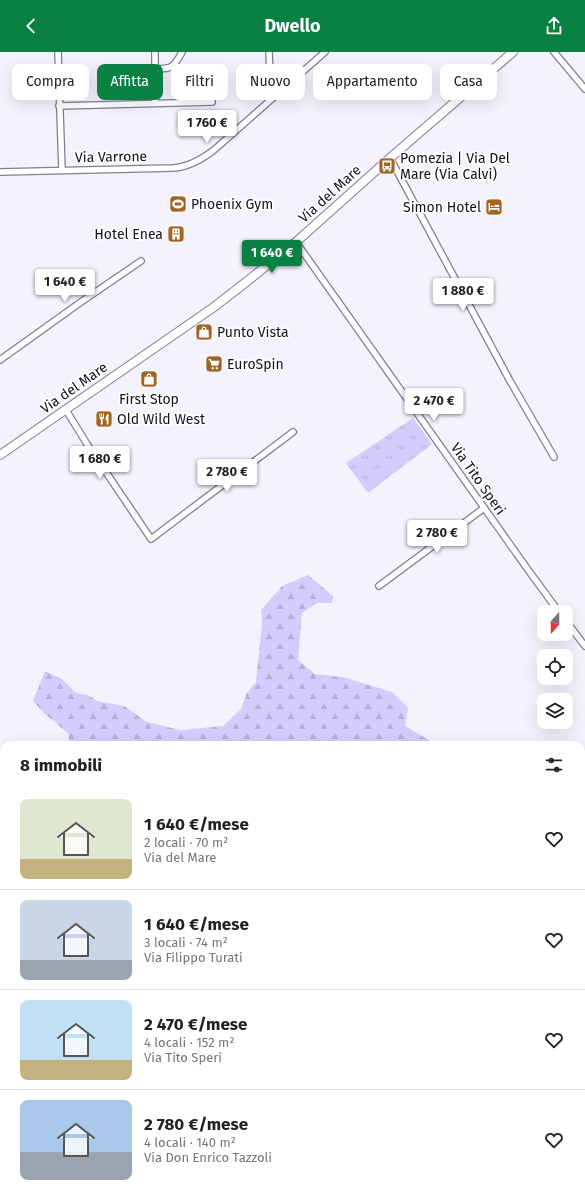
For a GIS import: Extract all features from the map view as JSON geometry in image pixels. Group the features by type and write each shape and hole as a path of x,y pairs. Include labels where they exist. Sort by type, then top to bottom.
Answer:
{"main road":[{"name":"Via del Mare","path":"0,455 218,304 250,280 296,242 390,158 513,52"}],"street":[{"path":"58,52 62,170"},
{"path":"155,52 156,64"},
{"path":"163,69 173,67 182,52"},
{"path":"269,52 270,64"},
{"name":"Via Varrone","path":"305,70 325,52"},
{"path":"554,52 585,90"},
{"name":"Via Varrone","path":"0,172 173,168 186,166 201,159 214,150 270,100"},
{"path":"59,106 212,102"},
{"path":"390,158 510,381 554,457"},
{"name":"Via Tito Speri","path":"296,242 554,605"},
{"path":"0,360 141,261"},
{"path":"66,410 151,539 293,432"},
{"path":"379,586 484,508"},
{"path":"573,630 585,646"}],"green space":[{"path":"413,418 432,444 368,493 346,463"},
{"path":"308,575 333,596 332,603 317,603 302,613 298,660 315,674 343,677 392,692 408,708 405,726 430,741 68,741 69,734 44,713 33,701 45,671 62,679 76,693 88,695 97,701 124,706 147,722 180,730 223,726 241,709 247,693 256,682 262,624 261,610 282,586"}],"place":[{"name":"Pomezia | Via Del Mare (Via Calvi)","path":"387,166"},
{"name":"Phoenix Gym","path":"178,204"},
{"name":"Simon Hotel","path":"494,207"},
{"name":"Hotel Enea","path":"176,234"},
{"name":"Punto Vista","path":"204,332"},
{"name":"EuroSpin","path":"214,364"},
{"name":"First Stop","path":"149,379"},
{"name":"Old Wild West","path":"104,419"}]}
